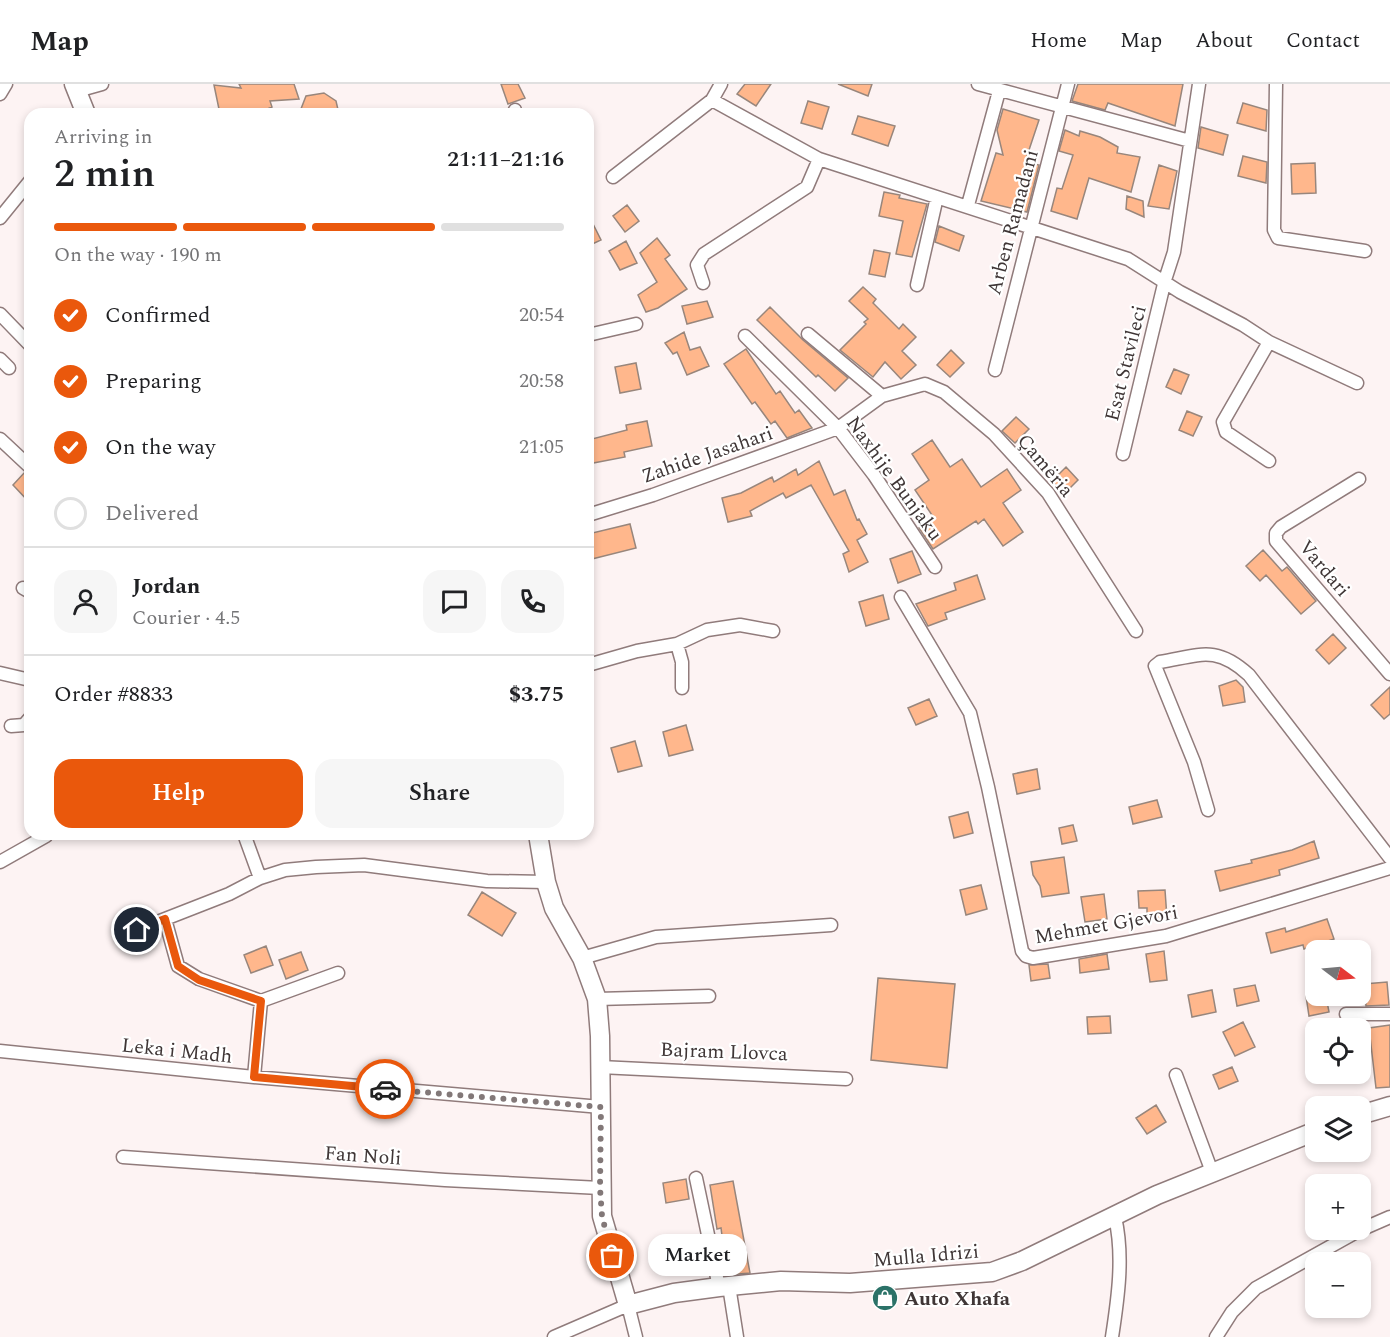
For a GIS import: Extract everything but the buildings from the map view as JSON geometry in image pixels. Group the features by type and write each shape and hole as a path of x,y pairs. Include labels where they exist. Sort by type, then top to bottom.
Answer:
{"street":[{"path":"0,94 6,84"},
{"path":"83,108 76,88 102,84"},
{"path":"613,177 712,100 722,84"},
{"path":"978,84 1190,141"},
{"name":"Arben Ramadani","path":"996,370 1068,84"},
{"name":"Esat Stavileci","path":"1123,454 1165,280 1174,252 1199,84"},
{"path":"1276,84 1274,230 1278,238 1365,251"},
{"path":"968,205 999,91"},
{"path":"712,100 819,159 968,205 1128,259 1269,342 1358,382"},
{"path":"703,283 697,265 704,254 807,187 819,159"},
{"path":"0,218 24,188"},
{"path":"916,285 937,197"},
{"path":"0,314 24,339"},
{"path":"594,334 636,324"},
{"path":"808,334 882,396"},
{"name":"Naxhije Bunjaku","path":"745,336 838,428 874,475 935,567"},
{"path":"1269,342 1223,422 1226,432 1269,461"},
{"name":"Çamëria","path":"838,428 882,396 925,384 944,392 994,434 1048,492 1136,631"},
{"name":"Zahide Jasahari","path":"594,513 652,495 838,428"},
{"path":"0,439 24,461"},
{"name":"Vardari","path":"1359,479 1281,527 1276,533 1276,541 1390,674"},
{"name":"Mehmet Gjevori","path":"901,597 970,713 1022,951 1026,956 1033,958 1167,936 1390,868"},
{"path":"594,663 637,651 677,644 707,630 740,625 773,631"},
{"path":"677,644 682,662 682,688"},
{"path":"1208,810 1194,762 1155,666 1160,662 1213,653 1231,660 1249,675 1390,858"},
{"path":"0,673 24,679"},
{"path":"11,726 24,725"},
{"path":"0,862 39,840"},
{"path":"246,840 260,878"},
{"path":"539,840 546,882 554,908 582,958 597,999 602,1216 636,1337"},
{"path":"137,930 229,894 260,878 285,870 364,866 487,881 546,882"},
{"path":"165,919 178,966 199,980 261,1001 338,973"},
{"path":"582,958 656,937 831,925"},
{"path":"597,999 709,996"},
{"path":"254,1077 261,1001"},
{"path":"1346,1014 1390,1014"},
{"name":"Leka i Madh","path":"0,1052 601,1107"},
{"name":"Bajram Llovca","path":"600,1067 846,1079"},
{"path":"1176,1075 1212,1172"},
{"path":"1371,1112 1390,1106"},
{"name":"Mulla Idrizi","path":"628,1305 674,1293 724,1286 781,1281 850,1283 992,1272 1022,1262 1157,1195 1305,1135"},
{"name":"Fan Noli","path":"123,1157 445,1180 600,1188"},
{"path":"696,1178 737,1337"},
{"path":"1112,1337 1119,1292 1119,1234 1115,1217"},
{"path":"1371,1225 1390,1217"},
{"path":"1216,1337 1232,1312 1256,1288 1342,1240"},
{"path":"554,1337 628,1305"}],"way so far":[{"path":"385,1089 601,1107 602,1216 612,1256"}],"place":[{"name":"Market","path":"612,1256"},
{"name":"Auto Xhafa","path":"885,1298"}],"route":[{"path":"137,930 165,919 178,966 199,980 261,1001 254,1077 385,1089"}]}
